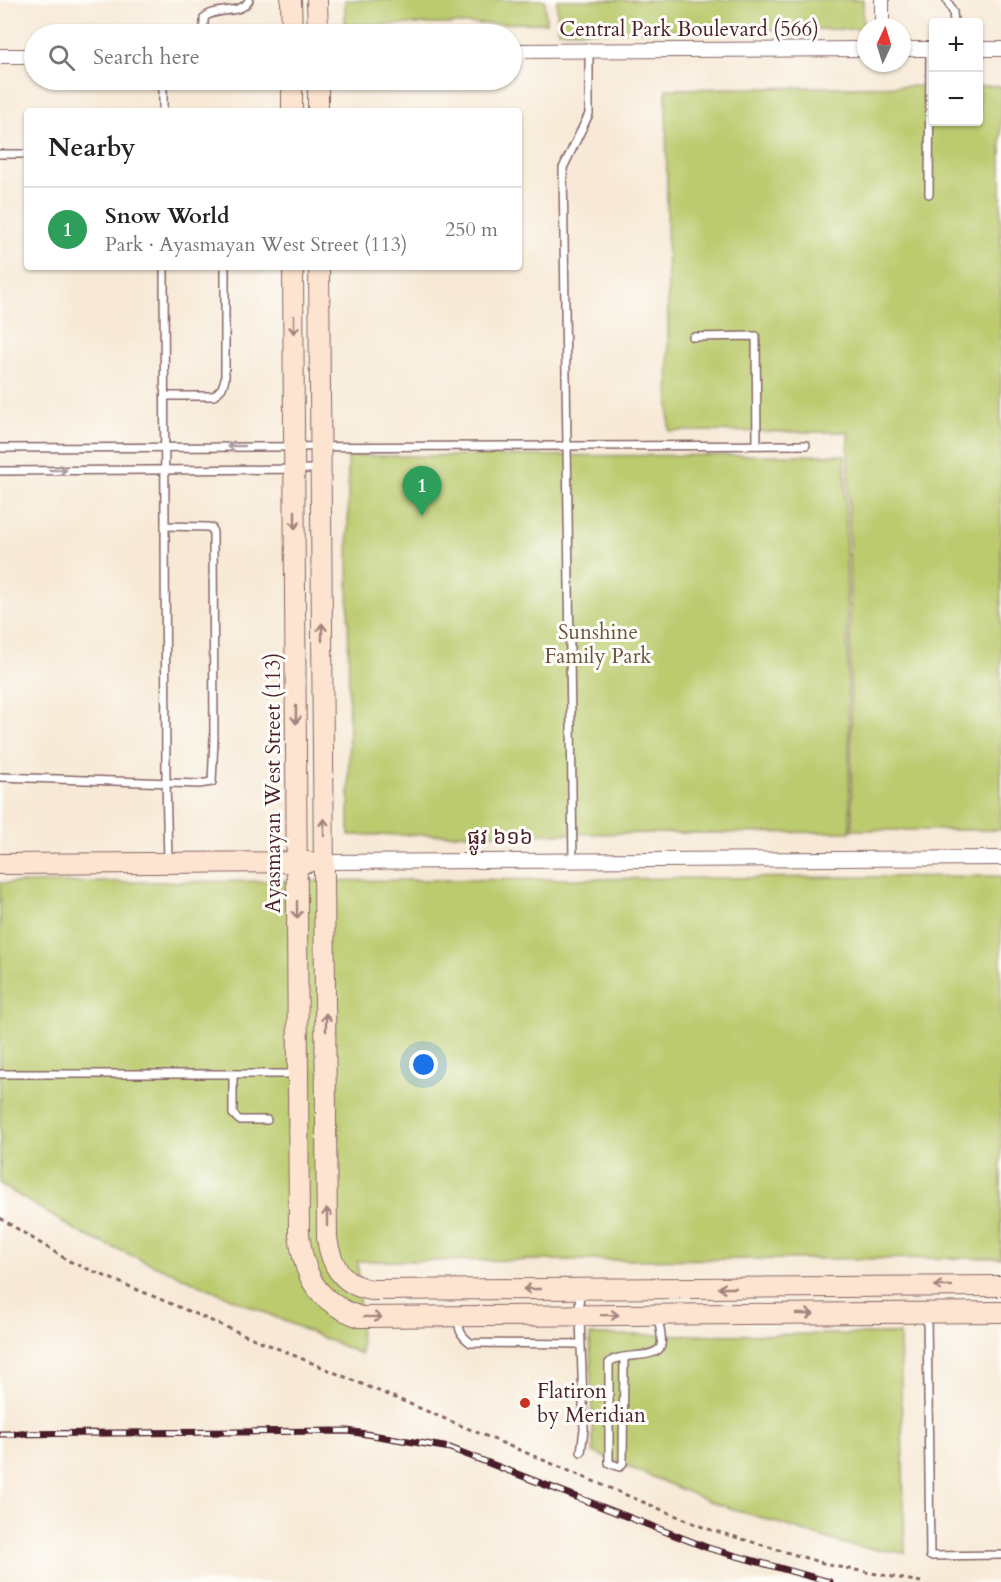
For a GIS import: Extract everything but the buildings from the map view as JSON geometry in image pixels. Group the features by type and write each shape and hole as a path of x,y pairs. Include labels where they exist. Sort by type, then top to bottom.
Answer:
{"street":[{"path":"291,0 292,24"},
{"path":"317,0 318,24"},
{"path":"882,0 882,18"},
{"path":"911,49 929,49"},
{"path":"983,49 1001,49"},
{"name":"Central Park Boulevard (566)","path":"522,51 857,50"},
{"path":"0,56 24,56"},
{"path":"292,90 292,108"},
{"path":"318,90 318,108"},
{"name":"Ayasmayan West Street (113)","path":"293,270 299,1234 302,1258 311,1280 321,1293 334,1305 360,1317 457,1317"},
{"path":"320,270 327,1238 333,1262 348,1282 359,1288 372,1290 1001,1286"},
{"path":"295,574 322,574"},
{"name":"ផ្លូវ ៦១៦","path":"0,864 1001,858"},
{"path":"298,1074 326,1074"},
{"path":"892,1287 893,1313"},
{"path":"656,1288 657,1315"},
{"path":"457,1317 1001,1312"}],"lane":[{"path":"204,24 204,18 209,13 238,9 247,4 249,0"},
{"path":"947,0 954,18"},
{"path":"573,861 563,168 589,114 590,51"},
{"path":"929,194 932,72"},
{"path":"162,90 163,108"},
{"path":"0,154 24,153"},
{"path":"164,270 168,863"},
{"path":"165,396 214,396 222,388 225,380 225,270"},
{"path":"693,337 756,336 757,445"},
{"path":"0,448 806,445"},
{"path":"0,471 321,469"},
{"path":"0,777 166,781 199,784 212,782 214,581 212,528 165,526"},
{"path":"0,1074 298,1074"},
{"path":"233,1074 233,1114 239,1119 267,1120"},
{"path":"579,1289 584,1430 581,1452"},
{"path":"927,1312 930,1556 1001,1555"},
{"path":"624,1358 623,1463 620,1467 609,1463 609,1363 614,1358 624,1358 656,1351 660,1348 662,1343 657,1315"},
{"path":"457,1317 463,1338 471,1343 580,1344"}],"path":[{"path":"0,1218 69,1261 705,1528 833,1566 921,1582"}],"green space":[{"path":"345,0 545,0 546,23 345,24"},
{"path":"557,0 863,0 863,18 857,18 857,29 558,31"},
{"path":"929,86 929,126 983,126 983,86 1001,86 1001,830 852,830 848,432 669,431 666,89"},
{"name":"Sunshine Family Park","path":"845,455 850,832 349,835 348,456"},
{"path":"1001,876 1001,1258 358,1261 361,1354 82,1234 0,1184 0,883"},
{"path":"900,1334 905,1553 851,1546 714,1503 593,1452 590,1335"}],"railway":[{"path":"0,1434 348,1431 450,1448 708,1548 830,1582"}],"place":[{"name":"Snow World","path":"422,516"},
{"name":"Flatiron by Meridian","path":"525,1403"}]}
